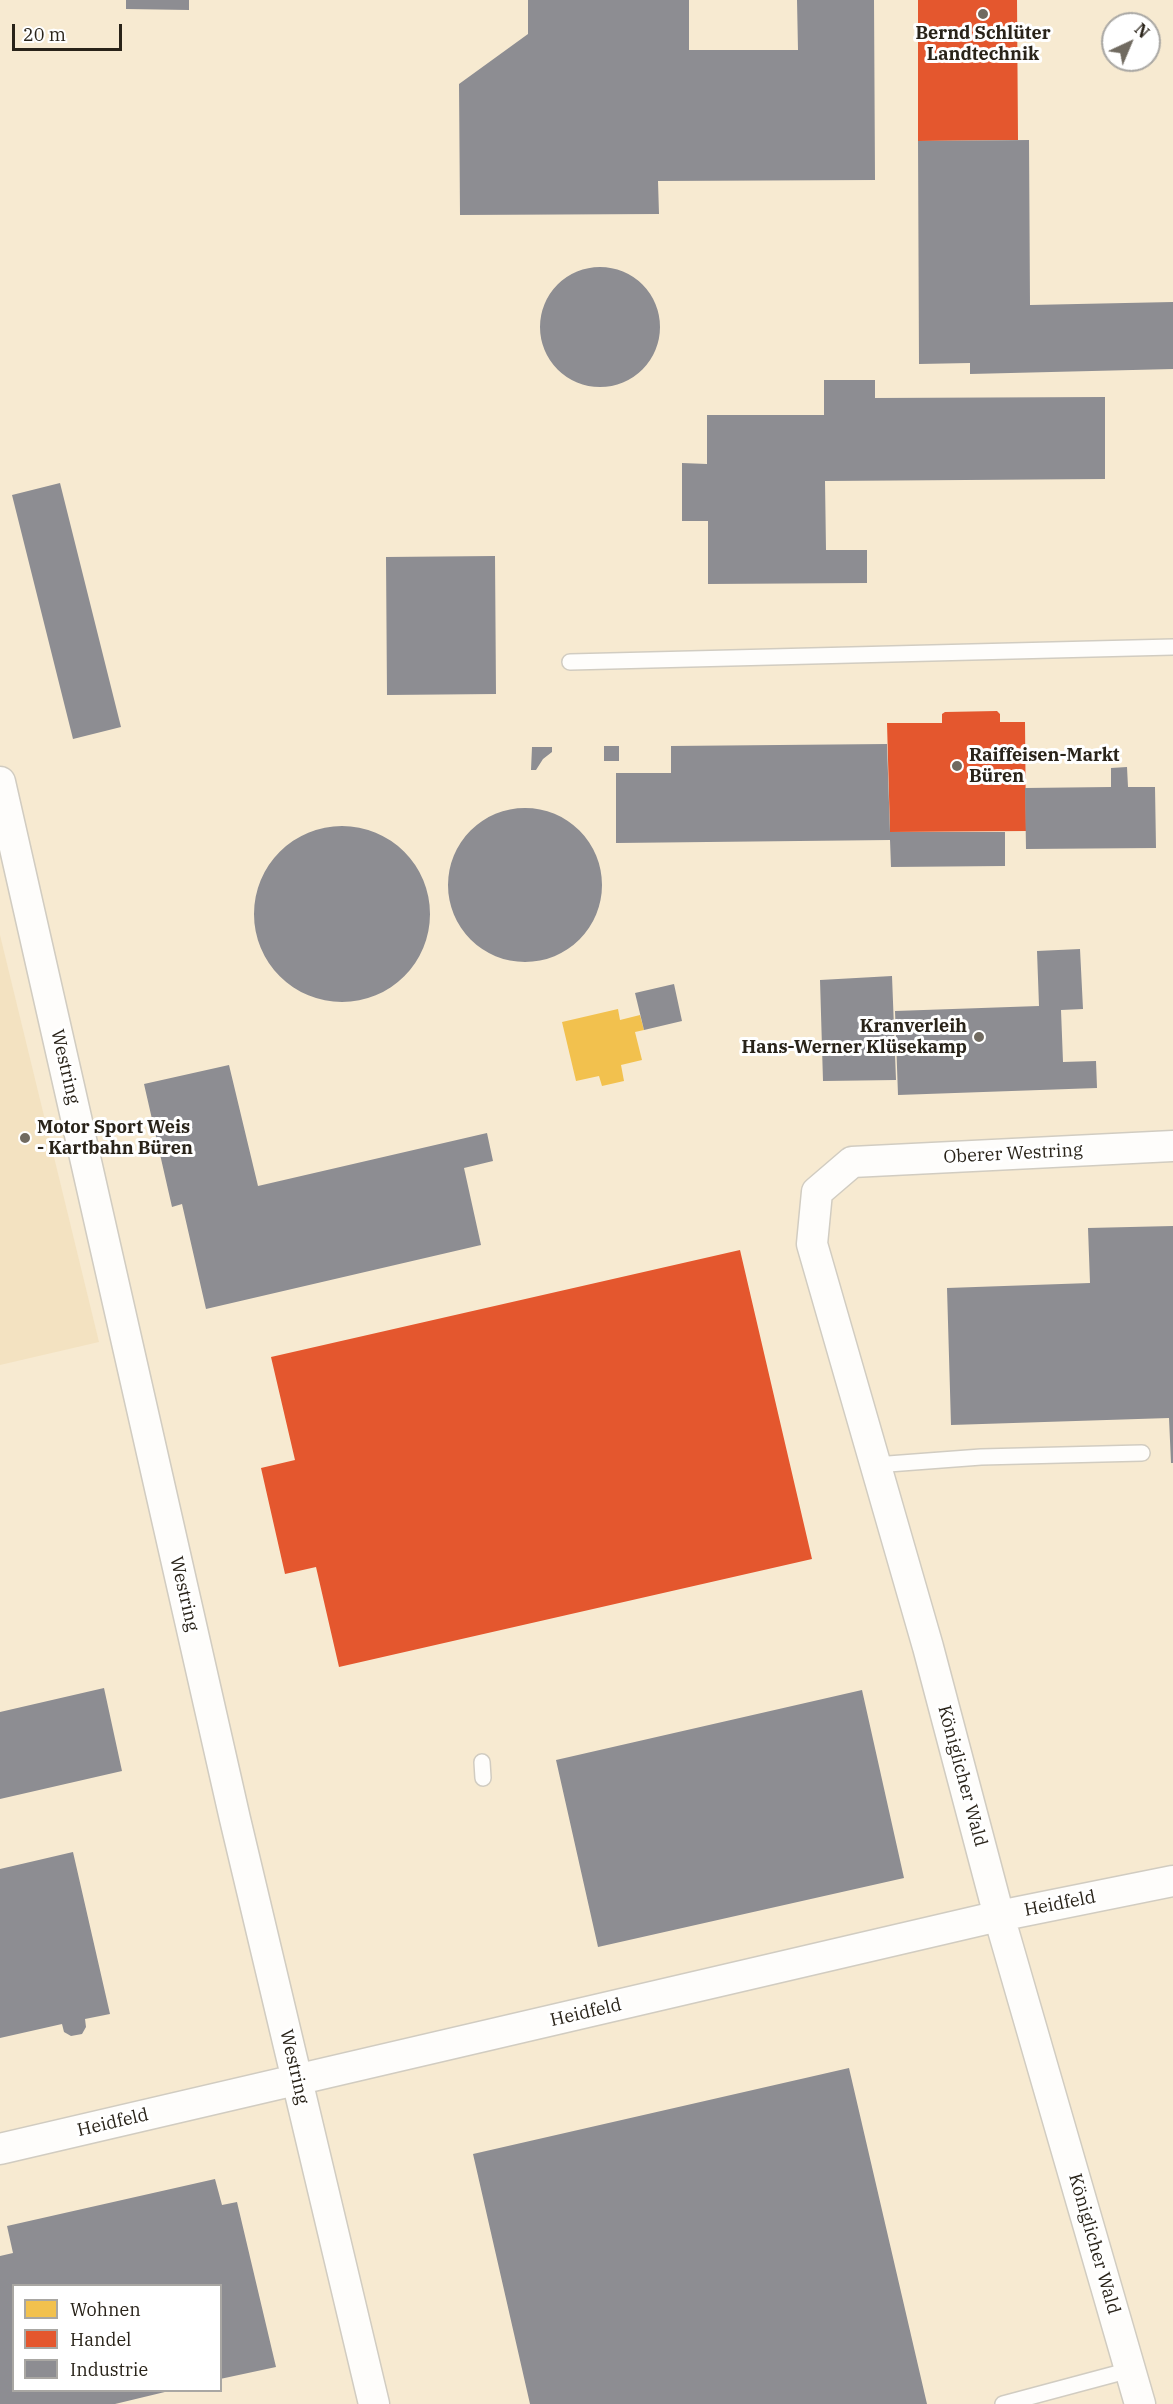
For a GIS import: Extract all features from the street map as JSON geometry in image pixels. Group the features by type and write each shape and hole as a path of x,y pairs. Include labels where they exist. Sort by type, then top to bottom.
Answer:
{"street":[{"name":"Westring","path":"0,782 235,1819 374,2404"},
{"name":"Oberer Westring","path":"852,1162 1173,1146"},
{"name":"Königlicher Wald","path":"852,1162 817,1192 812,1244 928,1647 999,1916 1140,2404"},
{"name":"Heidfeld","path":"0,2149 999,1916 1173,1881"}],"lane":[{"path":"570,662 1173,647"},
{"path":"875,1465 981,1457 1142,1453"},
{"path":"482,1762 483,1778"},
{"path":"1003,2404 1130,2370"}],"shaded area":[{"path":"0,0 1173,0 1173,2404 0,2404"},
{"name":"Motor Sport Weis - Kartbahn Büren","path":"0,935 99,1342 0,1365"}],"building: Wohnen":[{"path":"618,1009 620,1020 640,1015 644,1030 635,1032 642,1060 621,1065 624,1081 602,1086 599,1076 576,1081 562,1022"}],"building: Handel":[{"path":"918,0 1017,0 1018,140 918,141"},
{"name":"Raiffeisen-Markt Büren","path":"997,711 1000,714 1000,722 1025,722 1026,831 890,832 887,723 942,723 942,714 945,712"},
{"path":"740,1250 812,1559 339,1667 316,1567 285,1574 261,1468 295,1460 271,1357"}],"building: Industrie":[{"path":"126,0 189,0 189,10 126,9"},
{"path":"528,0 689,0 689,50 798,50 797,0 874,0 875,180 658,181 659,214 460,215 459,84 528,34"},
{"path":"1029,140 1030,305 1173,302 1173,369 970,374 970,363 919,364 918,141"},
{"path":"600,267 623,271 643,284 656,304 660,327 656,350 643,370 623,383 600,387 577,383 557,370 544,350 540,327 544,304 557,284 577,271"},
{"path":"824,380 875,380 875,398 1105,397 1105,479 825,481 826,550 867,550 867,583 708,584 708,521 682,521 682,463 707,464 707,415 824,415"},
{"path":"60,483 121,727 73,739 12,495"},
{"path":"495,556 496,694 387,695 386,557"},
{"path":"887,744 890,832 1005,832 1005,866 891,867 890,840 616,843 616,773 671,773 671,746"},
{"path":"604,746 619,746 619,761 604,761"},
{"path":"532,747 552,747 552,752 543,759 536,770 531,770"},
{"path":"1127,767 1128,787 1155,787 1156,848 1026,849 1025,788 1111,787 1111,768"},
{"path":"525,808 555,813 580,830 597,855 602,885 597,915 580,940 555,957 525,962 495,957 470,940 453,915 448,885 453,855 470,830 495,813"},
{"path":"342,826 375,833 391,841 404,852 415,865 423,881 430,914 423,947 415,963 404,976 391,987 375,995 342,1002 309,995 293,987 280,976 269,963 261,947 254,914 261,881 269,865 280,852 293,841 309,833"},
{"name":"Kranverleih Hans-Werner Klüsekamp","path":"1080,949 1083,1009 1061,1010 1063,1062 1096,1061 1097,1088 898,1095 895,1011 1039,1006 1037,951"},
{"path":"892,976 896,1080 823,1081 820,980"},
{"path":"674,984 682,1021 644,1030 635,993"},
{"path":"229,1065 258,1186 487,1133 493,1161 464,1168 481,1245 206,1309 182,1204 172,1207 144,1084"},
{"path":"1173,1226 1173,1463 1171,1463 1169,1418 951,1425 947,1288 1090,1283 1088,1228"},
{"path":"104,1688 122,1771 0,1799 0,1712"},
{"path":"862,1690 904,1878 598,1947 556,1760"},
{"path":"73,1852 110,2014 85,2019 86,2027 82,2034 71,2036 64,2032 62,2024 0,2038 0,1869"},
{"path":"849,2068 927,2404 530,2404 473,2154"},
{"path":"215,2179 222,2205 237,2202 276,2367 222,2379 222,2284 12,2284 12,2392 165,2392 115,2404 0,2404 0,2256 13,2253 7,2226"}],"place":[{"name":"Bernd Schlüter Landtechnik","path":"983,14"},
{"name":"Raiffeisen-Markt Büren","path":"957,766"},
{"name":"Kranverleih Hans-Werner Klüsekamp","path":"979,1037"},
{"name":"Motor Sport Weis - Kartbahn Büren","path":"25,1138"}]}
